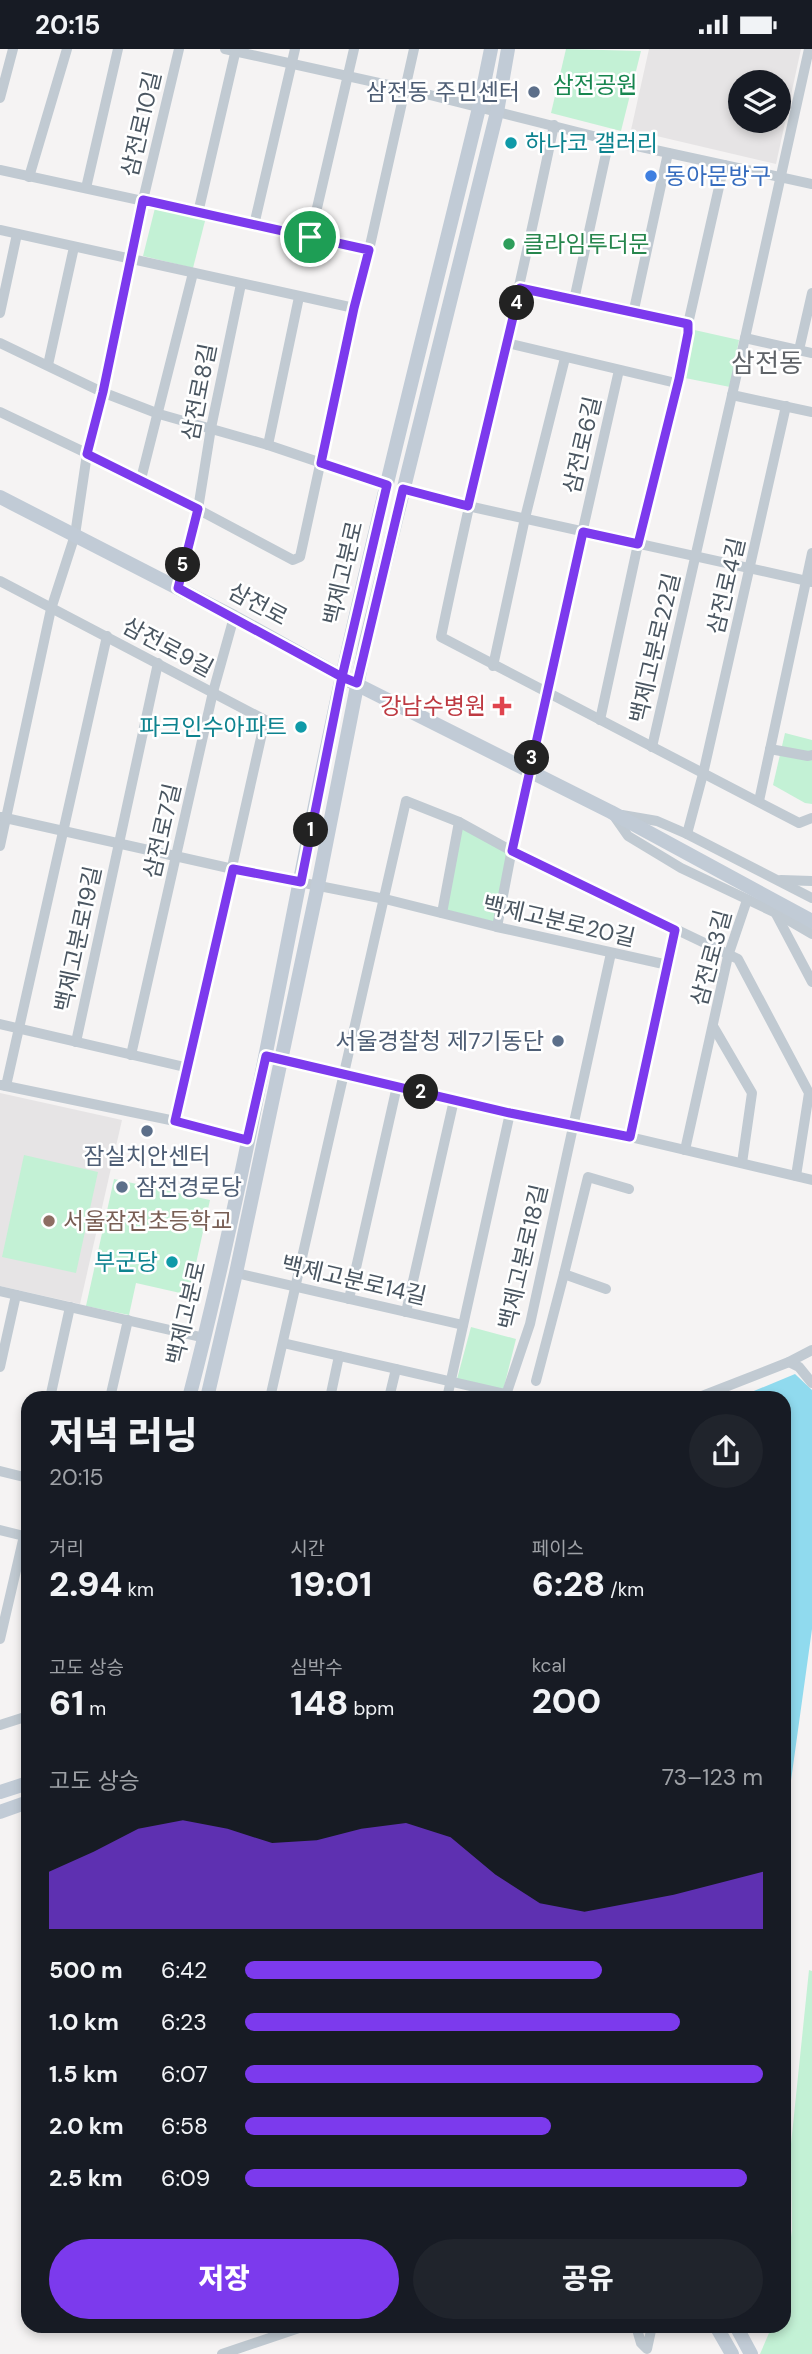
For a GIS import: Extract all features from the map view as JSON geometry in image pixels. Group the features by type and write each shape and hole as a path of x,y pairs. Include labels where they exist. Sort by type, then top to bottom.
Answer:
{"main road":[{"name":"백제고분로","path":"209,1391 236,1273 301,882 342,677 480,108 491,49"},
{"name":"백제고분로","path":"191,1391 205,1338 247,1140 273,1058 318,885 357,683 497,112 508,49"},
{"name":"삼전로","path":"0,497 234,617 342,677 531,771 809,921"},
{"path":"0,1791 21,1785"},
{"path":"0,1812 21,1804"},
{"path":"720,2333 732,2354"},
{"path":"740,2333 751,2354"}],"street":[{"path":"0,98 13,49"},
{"path":"29,177 67,49"},
{"path":"86,188 118,49"},
{"name":"삼전로10길","path":"75,535 87,454 179,49"},
{"path":"225,49 812,184"},
{"path":"254,225 295,49"},
{"path":"310,237 354,49"},
{"path":"0,411 141,479 293,560 300,557 414,49"},
{"name":"백제고분로22길","path":"652,747 809,49"},
{"path":"198,213 236,50"},
{"path":"554,125 441,637 799,823 812,818"},
{"path":"574,300 610,139"},
{"path":"633,314 668,153"},
{"name":"백제고분로22길","path":"600,720 724,165"},
{"path":"0,170 369,250"},
{"path":"0,230 354,308"},
{"path":"0,313 17,234"},
{"path":"48,365 74,247"},
{"path":"141,479 192,273"},
{"name":"삼전로8길","path":"178,588 198,509 211,428 241,284"},
{"path":"520,288 688,324"},
{"path":"799,350 812,293"},
{"path":"268,446 299,297"},
{"path":"745,338 812,353"},
{"path":"0,343 103,392 159,414 387,485"},
{"path":"507,343 676,383"},
{"path":"493,666 525,518 565,358"},
{"name":"삼전로6길","path":"531,771 533,750 619,370"},
{"path":"733,395 812,412"},
{"name":"삼전로4길","path":"687,834 786,406"},
{"name":"백제고분로22길","path":"403,489 468,506 809,581"},
{"path":"0,846 3,818 51,609 75,535"},
{"path":"759,801 809,581 812,553"},
{"name":"삼전로9길","path":"0,581 265,720 233,869"},
{"name":"삼전로7길","path":"131,1055 213,692 234,617"},
{"name":"백제고분로19길","path":"3,1086 19,1028 107,636"},
{"name":"백제고분로19길","path":"76,1042 158,663"},
{"path":"770,749 812,755"},
{"path":"497,927 531,771"},
{"name":"백제고분로20길","path":"385,898 406,801 459,822 512,851 738,959 809,1093 796,1176"},
{"path":"611,813 657,821 812,898"},
{"path":"611,813 628,836 681,868 776,913 812,934"},
{"name":"백제고분로19길","path":"3,818 301,882"},
{"path":"442,913 459,822"},
{"path":"175,1121 233,869"},
{"path":"778,880 812,881"},
{"name":"백제고분로20길","path":"301,882 385,898 497,927 667,965"},
{"path":"272,1391 385,898"},
{"name":"삼전로3길","path":"685,1150 728,956 747,900"},
{"path":"776,913 812,982"},
{"path":"630,1137 675,930"},
{"name":"백제고분로18길","path":"508,1391 530,1324 611,953"},
{"path":"0,1024 189,1068"},
{"name":"삼전로3길","path":"713,1025 751,1093 742,1163"},
{"path":"273,1058 812,1180"},
{"path":"3,1086 175,1121 247,1140"},
{"path":"349,1299 397,1086"},
{"path":"406,1312 454,1100"},
{"name":"백제고분로18길","path":"449,1391 510,1113"},
{"path":"536,1381 588,1177 629,1189"},
{"name":"백제고분로14길","path":"236,1273 463,1325"},
{"path":"564,1274 606,1289"},
{"path":"0,1291 205,1338"},
{"path":"0,1367 16,1295"},
{"path":"52,1391 70,1307"},
{"path":"112,1391 128,1320"},
{"path":"283,1343 486,1391"},
{"path":"714,1391 812,1350"},
{"path":"332,1391 340,1356"},
{"path":"789,1361 799,1367 812,1383"},
{"path":"391,1391 396,1369"},
{"path":"0,1471 21,1476"},
{"path":"0,1530 21,1535"},
{"path":"0,1639 21,1556"},
{"path":"0,1725 21,1718"},
{"path":"222,2354 284,2333"},
{"path":"638,2333 646,2352"},
{"path":"646,2352 650,2333"}],"shaded area":[{"path":"649,49 801,49 791,95 791,70 728,70 728,133 783,133 776,164 631,130"},
{"name":"서울잠전초등학교","path":"0,1093 122,1120 80,1304 0,1286"}],"green space":[{"name":"삼전공원","path":"566,49 641,51 621,131 551,113"},
{"path":"156,204 206,217 193,268 143,256"},
{"path":"690,329 739,340 730,387 680,377"},
{"path":"785,733 812,740 812,804 805,803 773,785"},
{"path":"459,822 512,851 497,927 442,913"},
{"path":"24,1155 98,1172 76,1273 2,1257"},
{"path":"114,1179 210,1200 189,1295 136,1283 129,1315 86,1306"},
{"path":"471,1327 516,1339 503,1391 457,1379"},
{"path":"809,1970 812,1971 812,2354 760,2354 769,2333 791,2333 791,2144"}],"water":[{"path":"795,1374 812,1390 812,1629 791,1780 791,1391 754,1391"}],"place":[{"name":"삼전동 주민센터","path":"534,92"},
{"name":"하나코 갤러리","path":"511,143"},
{"name":"동아문방구","path":"651,176"},
{"name":"클라임투더문","path":"509,244"},
{"name":"강남수병원","path":"502,706"},
{"name":"파크인수아파트","path":"301,727"},
{"name":"서울경찰청 제7기동단","path":"558,1041"},
{"name":"잠실치안센터","path":"147,1131"},
{"name":"잠전경로당","path":"122,1187"},
{"name":"서울잠전초등학교","path":"49,1221"},
{"name":"부군당","path":"172,1262"}],"district":[{"name":"삼전동","path":"767,363"}],"route":[{"path":"310,237 143,200 103,392 87,454 198,509 178,588 342,677 357,683 403,489 468,506 520,288 688,324 679,379 638,544 583,532 512,851 675,930 630,1137 510,1113 266,1056 247,1140 175,1121 233,869 301,882 342,677 387,485 321,463 369,250 310,237"}]}
